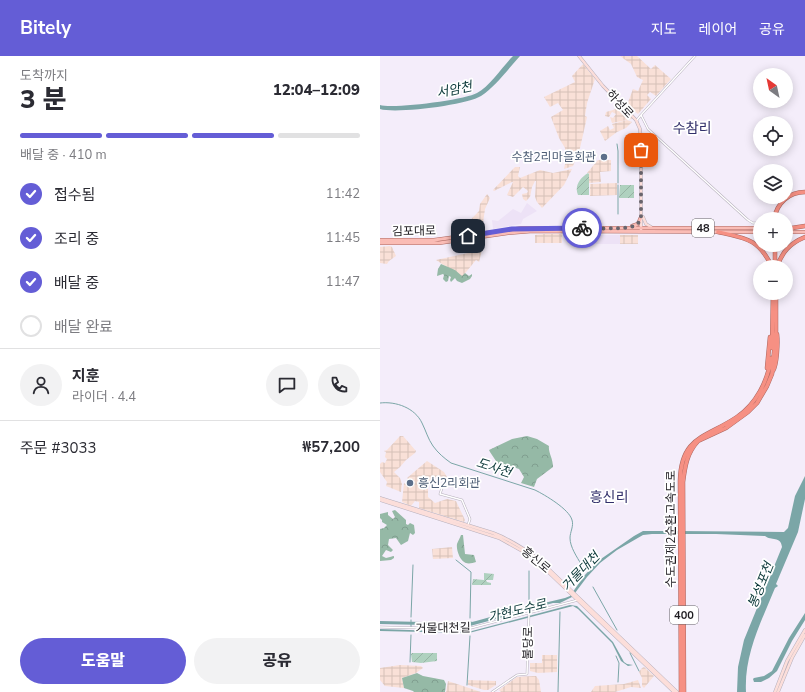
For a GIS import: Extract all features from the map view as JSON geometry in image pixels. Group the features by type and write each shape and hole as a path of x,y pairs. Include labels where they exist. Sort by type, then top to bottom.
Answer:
{"highway":[{"path":"778,212 787,200 805,193"},
{"path":"793,228 805,227"},
{"path":"718,232 755,242 770,260"},
{"path":"779,260 785,250 795,241 805,237"},
{"path":"770,373 774,330 774,300"},
{"name":"수도권제2순환고속도로","path":"682,525 680,474 682,463 688,449 695,441 706,433 725,425 750,406 759,394 770,373"},
{"name":"수도권제2순환고속도로","path":"681,692 683,482 687,459 694,446 703,438 726,428 748,412 757,403 764,392 770,373"}],"main road":[{"name":"하성로","path":"580,56 636,120 641,129 642,230"},
{"name":"하성로","path":"580,56 608,90 636,120 639,126 641,141 642,217"},
{"path":"626,228 636,225 642,217 646,224 654,228"},
{"name":"김포대로","path":"380,240 434,240 457,238 512,229 626,228 642,230 654,228 753,228"},
{"name":"김포대로","path":"380,243 440,243 516,232 642,230 753,232"},
{"path":"793,232 805,232"},
{"name":"흥신로","path":"380,499 497,534 521,547 537,558 570,592"},
{"name":"흥신로","path":"380,499 502,539 534,559 661,678 681,692"},
{"path":"775,692 787,661 805,630"},
{"path":"778,692 788,667 805,636"},
{"name":"흥신로","path":"666,682 674,692"}],"street":[{"name":"하성로","path":"636,120 695,56"},
{"name":"하성로","path":"641,115 648,129 753,224"},
{"path":"443,484 440,494 462,500 470,520 468,526"},
{"name":"불당로","path":"492,692 517,674 527,674 529,614 579,600"},
{"name":"거물대천길","path":"380,627 468,630 529,614"}],"shaded area":[{"path":"620,56 637,56 651,69 655,65 671,79 656,96 650,92 647,95 651,99 638,114 627,105 633,89 638,91 643,80 637,77 631,64"},
{"path":"583,64 595,79 587,103 585,116 587,117 580,148 573,166 564,169 566,159 565,148 559,138 551,117 563,110 558,103 550,107 544,97 575,82 572,76"},
{"path":"620,106 632,119 612,123 610,117 613,118 616,114 612,112 609,117 605,116 606,112"},
{"path":"627,120 632,122 626,128 617,132 605,141 600,131 608,126 610,130 614,128 612,124"},
{"path":"598,160 611,160 611,171 600,172 601,182 589,183 589,173 587,173"},
{"path":"515,167 520,167 518,176 520,178 540,170 553,173 572,169 564,185 542,208 535,197 536,181 532,187 530,197 526,201 523,199 522,194 527,193 528,191 523,187 513,197 507,195 513,182 494,191 493,190"},
{"path":"588,173 589,195 578,195 578,182"},
{"path":"617,183 617,195 590,196 590,184"},
{"path":"620,185 634,185 634,198 619,198"},
{"path":"487,194 490,198 485,209 482,230 459,232 479,211 480,204"},
{"path":"527,203 537,211 523,219 521,224 493,229 492,220 498,221 513,209 521,213"},
{"path":"562,234 562,243 535,243 535,235"},
{"path":"586,235 620,235 620,244 586,244"},
{"path":"620,235 638,235 638,244 620,244"},
{"path":"380,247 392,247 396,256 387,264 380,263"},
{"path":"482,250 479,262 476,260 462,277 436,260"},
{"path":"400,436 403,436 416,451 394,472 400,478 402,484 401,492 386,486 387,482 380,472 380,464 382,462 385,463 387,459 385,457 386,452 384,451 387,450"},
{"path":"427,461 444,472 447,477 437,476 428,483 428,497 435,503 447,499 456,501 465,520 464,522 419,508 419,502 415,501 411,506 402,502 404,483 409,486 412,482 407,478"},
{"path":"452,547 453,558 433,559 432,549"},
{"path":"484,573 494,574 493,580 486,580 487,582 491,583 491,585 472,585 473,579 484,580"},
{"path":"412,653 437,653 437,661 421,663 412,662"},
{"path":"542,655 557,655 557,672 538,673 530,671 530,663 542,663"},
{"path":"400,665 421,666 423,668 416,673 402,678 404,688 385,686 380,680 380,668"},
{"path":"644,667 654,676 644,688 642,686 642,678 639,672"},
{"path":"536,676 539,680 541,692 501,692 499,690 517,677"},
{"path":"468,680 496,681 496,685 488,690 484,690 468,685"},
{"path":"638,680 641,688 631,687 615,692 591,692 595,686 624,684"},
{"path":"448,681 481,692 446,692"}],"green space":[{"path":"441,264 455,270 462,276 465,273 469,276 472,274 472,276 470,279 462,283 457,281 455,278 451,282 451,277 449,276 448,281 446,282 443,279 443,274 437,276 438,269"},
{"path":"527,436 537,439 549,446 553,464 553,467 537,479 534,487 521,483 524,477 519,469 513,467 511,471 506,473 500,470 500,467 489,450 512,439"},
{"path":"395,510 406,520 406,524 408,525 410,523 414,525 415,533 413,535 410,533 408,541 401,545 396,538 389,539 388,545 393,550 391,552 386,550 382,556 386,558 394,556 394,558 391,560 380,561 380,529 387,525 382,522 380,514 388,512 388,515 393,519 395,517 392,511"},
{"path":"461,535 463,535 465,554 474,555 476,562 466,563 460,558 457,544"},
{"path":"417,673 423,676 444,680 446,684 445,692 414,692 404,688 402,678"}],"water":[{"path":"513,56 520,56 502,77 481,96 462,103 431,108 401,110 380,109 380,105 399,106 429,103 470,96 482,90"},
{"path":"805,476 805,499 798,532 776,584 778,586 775,588 754,639 746,678 746,692 737,692 738,667 744,640 782,547 780,541 765,536 716,534 643,535 617,550 600,563 572,597 560,603 553,603 470,626 380,624 380,621 465,623 565,598 570,596 584,576 598,561 643,531 673,531 675,529 677,531 784,532 788,528 795,496"},
{"path":"570,605 577,606 613,642 624,662 633,665 628,666 621,661 612,643 578,609 573,606 469,633 380,631 380,629 468,632"},
{"path":"805,613 805,620 792,641 777,671 769,678 761,682 754,682 754,678 764,676 772,671 789,638"}],"waterway":[{"path":"617,144 618,183"},
{"path":"618,185 618,214"},
{"name":"도사천","path":"380,403 398,404 415,413 422,423 433,446 451,463 535,490 562,507 572,520 573,524 570,541 581,564"},
{"path":"456,560 471,572 470,618"},
{"path":"411,617 413,565"},
{"path":"529,571 529,603"},
{"name":"도사천","path":"593,587 617,630"},
{"path":"558,692 560,612"},
{"name":"거물대천","path":"411,620 411,627"},
{"path":"410,662 411,635"},
{"path":"467,685 470,636"},
{"name":"가현도수로","path":"630,653 639,671"},
{"path":"616,656 619,663 618,682"}],"way so far":[{"path":"582,228 626,228 638,224 641,217 641,150"}],"place":[{"name":"수참2리마을회관","path":"604,157"},
{"name":"흥신2리회관","path":"410,483"}],"district":[{"name":"수참리","path":"692,128"},
{"name":"흥신리","path":"609,497"}],"route":[{"path":"468,236 523,228 582,228"}],"water label":[{"name":"서암천","path":"454,89"},
{"name":"봉성포천","path":"760,585"}]}
